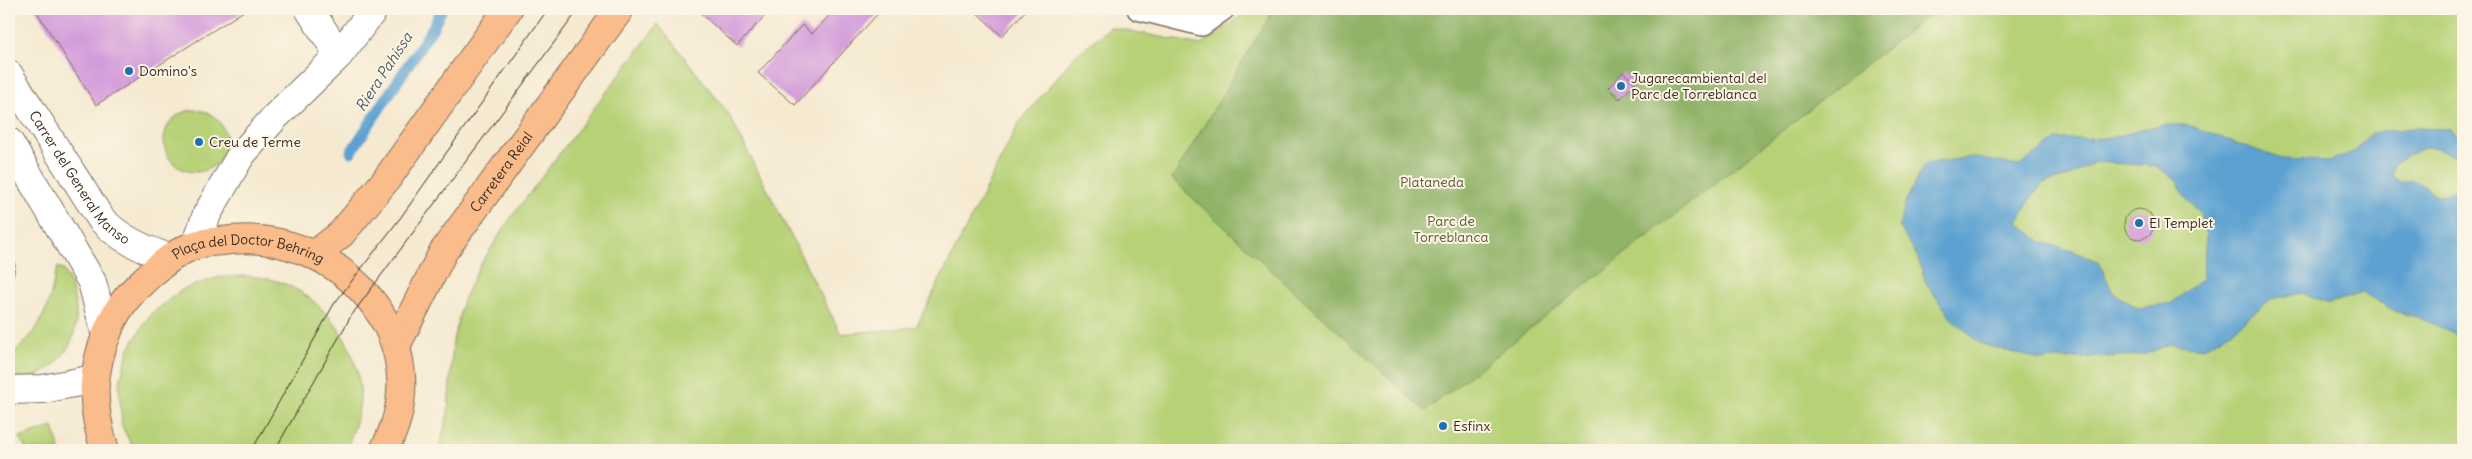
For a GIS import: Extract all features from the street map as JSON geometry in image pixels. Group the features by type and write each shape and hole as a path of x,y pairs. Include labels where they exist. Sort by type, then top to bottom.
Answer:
{"main road":[{"path":"314,255 341,234 381,186 508,9"},
{"name":"Carretera Reial","path":"396,346 446,248 620,9"},
{"name":"Plaça del Doctor Behring","path":"105,450 94,404 94,379 100,350 117,310 136,287 170,258 196,245 252,238 288,244 314,255 343,272 364,290 382,313 396,346 402,394 392,436 384,450"}],"street":[{"path":"309,9 339,55"},
{"path":"196,245 206,214 241,155 276,116 339,55 374,9"},
{"name":"Carrer del General Manso","path":"9,75 100,219 113,232 138,247 170,258"},
{"path":"9,142 92,282 106,336"},
{"path":"9,390 43,389 94,379"}],"lane":[{"path":"1138,9 1202,26 1224,9"}],"green space":[{"name":"Parc de Torreblanca","path":"1251,9 2463,9 2463,450 439,450 448,413 453,341 463,300 479,267 510,219 658,24 728,113 841,334 916,327 1019,123 1073,58 1110,27 1201,45"},
{"name":"Plataneda","path":"1274,9 1937,9 1425,411 1172,179"},
{"path":"195,110 212,115 217,119 221,124 226,141 221,158 217,163 212,167 195,172 178,167 173,163 169,158 164,141 169,124 173,119 178,115"},
{"path":"58,267 63,269 73,292 76,316 72,339 58,361 42,374 30,377 9,377 9,356 35,330 44,315"},
{"path":"219,277 257,277 276,281 294,288 310,299 337,327 354,361 360,389 357,416 346,450 134,450 122,426 119,385 129,348 150,315 181,290"},
{"path":"53,427 60,450 27,450 19,438"}],"water":[{"path":"2160,125 2187,125 2281,159 2328,161 2354,152 2371,133 2411,128 2449,129 2463,142 2463,164 2443,150 2428,147 2413,153 2393,165 2392,176 2401,182 2414,180 2436,195 2446,194 2463,186 2463,288 2458,297 2463,305 2463,337 2417,317 2397,312 2363,293 2329,303 2302,293 2271,299 2231,331 2204,348 2170,344 2143,355 2041,360 1981,344 1952,319 1926,283 1918,258 1899,226 1906,201 1924,164 1972,157 2019,166 2058,139 2111,138","holes":["2095,162 2156,166 2176,180 2188,201 2200,212 2206,237 2202,279 2172,303 2138,308 2113,293 2099,262 2073,251 2041,242 2018,222 2028,203 2043,183 2066,178"]}],"building":[{"path":"35,9 247,9 96,105"},
{"path":"696,9 771,9 737,46"},
{"path":"835,9 882,9 795,105 758,73 802,25 812,34"},
{"path":"973,9 1027,9 1002,36"},
{"name":"Jugarecambiental del Parc de Torreblanca","path":"1623,72 1635,83 1620,99 1608,88"},
{"name":"El Templet","path":"2139,209 2150,213 2154,224 2150,235 2139,239 2128,235 2124,224 2128,213"},
{"path":"9,248 15,265 9,288"}],"waterway":[{"name":"Riera Pahissa","path":"351,152 432,29 442,9"}],"tram line":[{"path":"252,450 334,304 401,217 548,9"},
{"path":"275,450 351,316 579,9"}],"place":[{"name":"Domino's","path":"129,71"},
{"name":"Jugarecambiental del Parc de Torreblanca","path":"1621,86"},
{"name":"Creu de Terme","path":"199,142"},
{"name":"El Templet","path":"2139,223"},
{"name":"Esfinx","path":"1443,426"}]}
